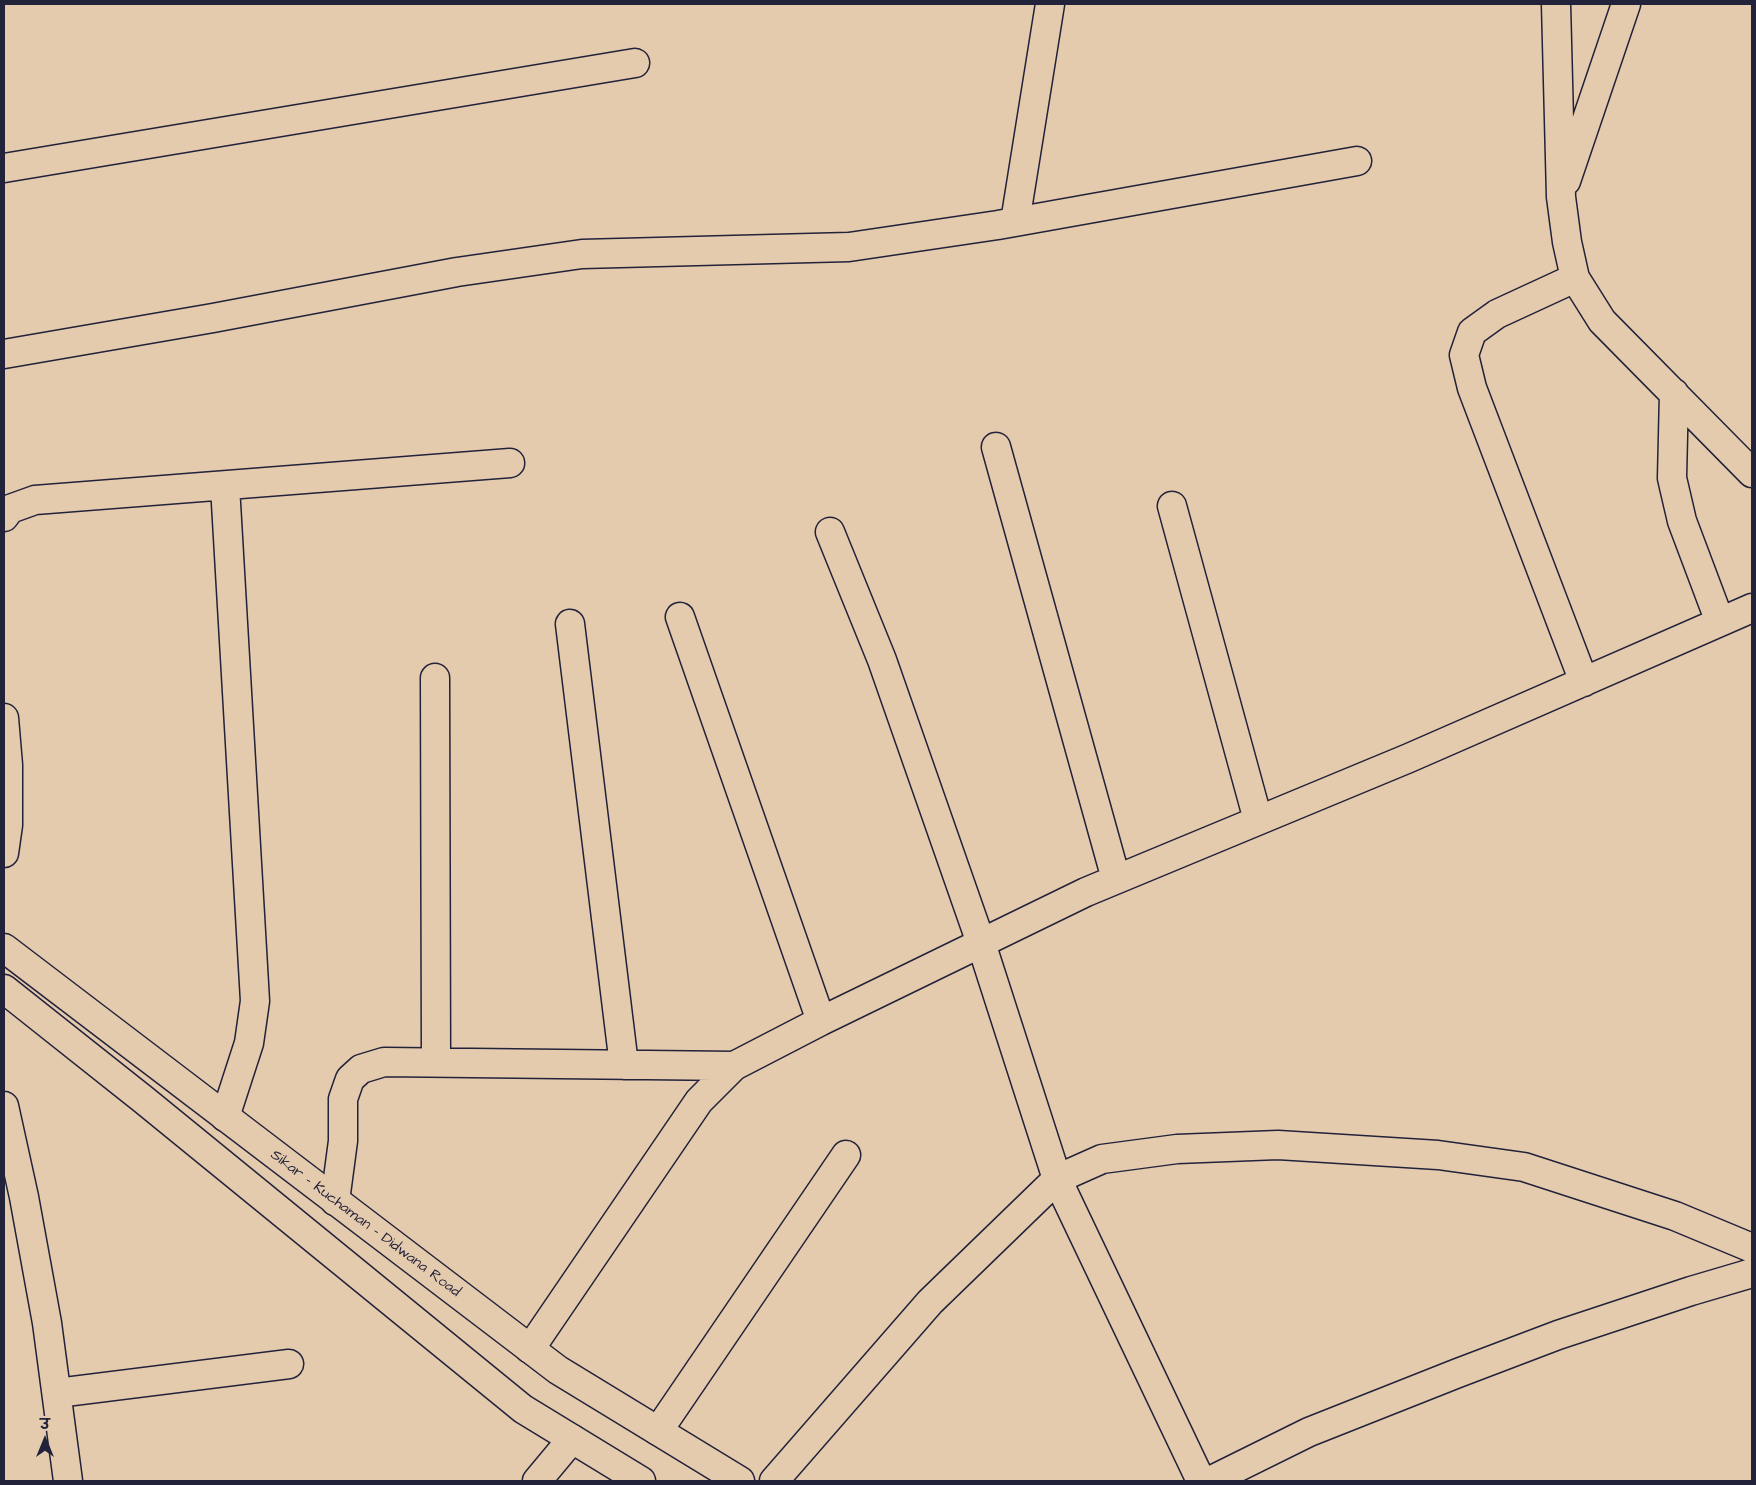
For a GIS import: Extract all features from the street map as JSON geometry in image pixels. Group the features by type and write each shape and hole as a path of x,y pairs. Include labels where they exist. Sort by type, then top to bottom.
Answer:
{"street":[{"path":"1015,222 1050,4"},
{"path":"1556,4 1560,196 1575,278 1602,321 1752,473"},
{"path":"1560,196 1582,138 1626,4"},
{"path":"4,168 635,63"},
{"path":"4,354 213,318 457,272 582,254 849,247 1015,222 1357,161"},
{"path":"1575,278 1497,314 1472,332 1464,355 1472,388 1584,682"},
{"path":"1674,393 1672,478 1682,521 1720,622"},
{"path":"996,447 1116,879"},
{"path":"4,516 10,509 35,500 510,463"},
{"path":"225,486 255,1001 249,1043 225,1118"},
{"path":"1172,506 1258,820"},
{"path":"830,532 882,660 981,943 1057,1179 1201,1481"},
{"path":"530,1349 699,1101 734,1066 821,1021 1086,892 1409,758 1752,608"},
{"path":"680,617 821,1021"},
{"path":"570,624 624,1065"},
{"path":"435,678 436,1062"},
{"path":"4,718 8,765 8,825 4,853"},
{"name":"Sikar - Kuchaman - Didwana Road","path":"4,948 558,1370 740,1481"},
{"path":"4,989 152,1106 522,1409 641,1481"},
{"path":"335,1201 343,1142 343,1099 350,1078 361,1069 384,1062 734,1066"},
{"path":"4,1106 24,1197 48,1324 68,1481"},
{"path":"774,1481 930,1302 1057,1179 1102,1159 1177,1150 1278,1146 1438,1155 1524,1167 1675,1216 1752,1248"},
{"path":"658,1431 846,1155"},
{"path":"1210,1481 1309,1432 1458,1373 1558,1335 1752,1273"},
{"path":"57,1393 289,1364"},
{"path":"537,1481 572,1439"}]}
